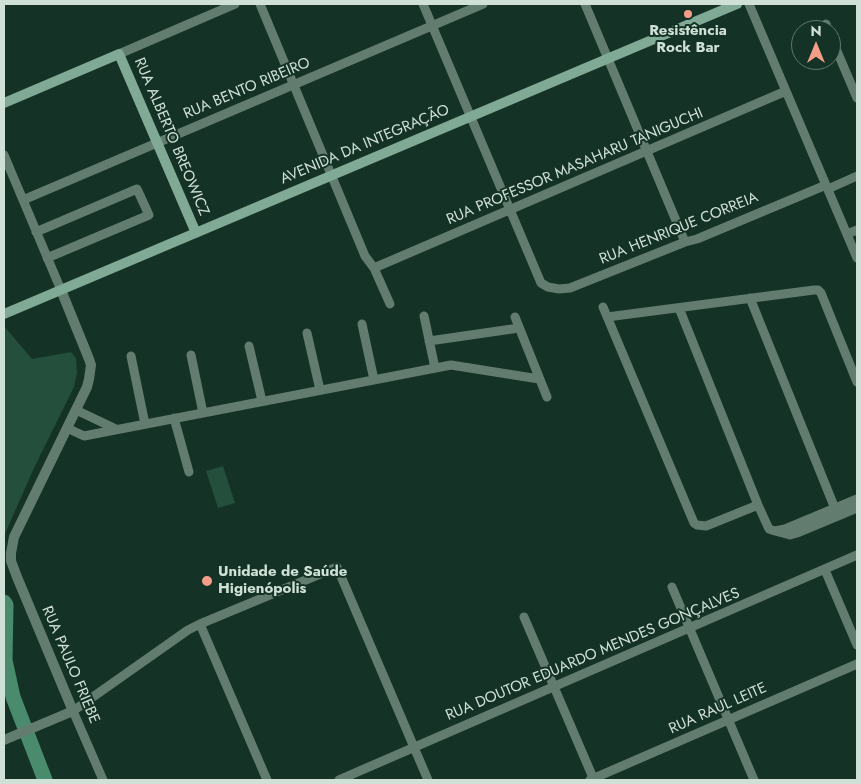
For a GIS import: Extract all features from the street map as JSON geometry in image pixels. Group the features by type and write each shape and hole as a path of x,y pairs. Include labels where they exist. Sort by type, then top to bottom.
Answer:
{"main road":[{"name":"AVENIDA DA INTEGRAÇÃO","path":"4,314 737,4"},
{"path":"4,103 119,54"},
{"name":"RUA ALBERTO BREOWICZ","path":"119,54 196,233"}],"street":[{"path":"119,54 235,4"},
{"path":"260,4 365,256 374,268 390,304"},
{"path":"423,4 510,209"},
{"name":"RUA BENTO RIBEIRO","path":"22,200 483,4"},
{"path":"585,4 684,242"},
{"path":"749,4 857,258"},
{"path":"841,60 857,98"},
{"name":"RUA PROFESSOR MASAHARU TANIGUCHI","path":"374,268 786,91"},
{"path":"4,155 91,365 89,379 67,428 84,436 451,365 539,379"},
{"name":"RUA HENRIQUE CORREIA","path":"510,209 541,283 554,289 564,289 857,176"},
{"path":"36,232 137,188 148,215 48,258"},
{"path":"847,234 857,230"},
{"path":"607,317 818,290 821,293 857,382"},
{"path":"750,298 836,512"},
{"path":"603,307 694,523 706,526 758,505"},
{"path":"679,308 769,529 775,532 836,512 857,508"},
{"path":"424,316 435,368"},
{"path":"514,317 547,397"},
{"path":"362,324 374,380"},
{"path":"429,341 519,328"},
{"path":"307,333 320,390"},
{"path":"249,346 262,401"},
{"path":"191,355 203,413"},
{"path":"131,356 145,424"},
{"path":"76,410 116,430"},
{"path":"174,418 189,472"},
{"name":"RUA PAULO FRIEBE","path":"67,428 14,537 11,561 16,577 103,780"},
{"path":"836,512 857,499"},
{"name":"RUA DOUTOR EDUARDO MENDES GONÇALVES","path":"339,780 857,556"},
{"path":"4,740 73,711 178,636 200,624 337,567 428,780"},
{"path":"825,570 857,645"},
{"path":"672,588 754,780"},
{"path":"524,617 592,780"},
{"path":"200,624 267,780"},
{"name":"RUA RAUL LEITE","path":"592,780 857,664"}],"green space":[{"path":"4,326 32,359 71,352 76,358 77,373 74,387 34,468 4,536"},
{"path":"223,466 235,503 218,508 206,471"}],"waterway":[{"path":"4,602 6,605 5,660 13,697 45,780"}],"place":[{"name":"Resistência Rock Bar","path":"688,14"},
{"name":"Unidade de Saúde Higienópolis","path":"207,581"}]}
